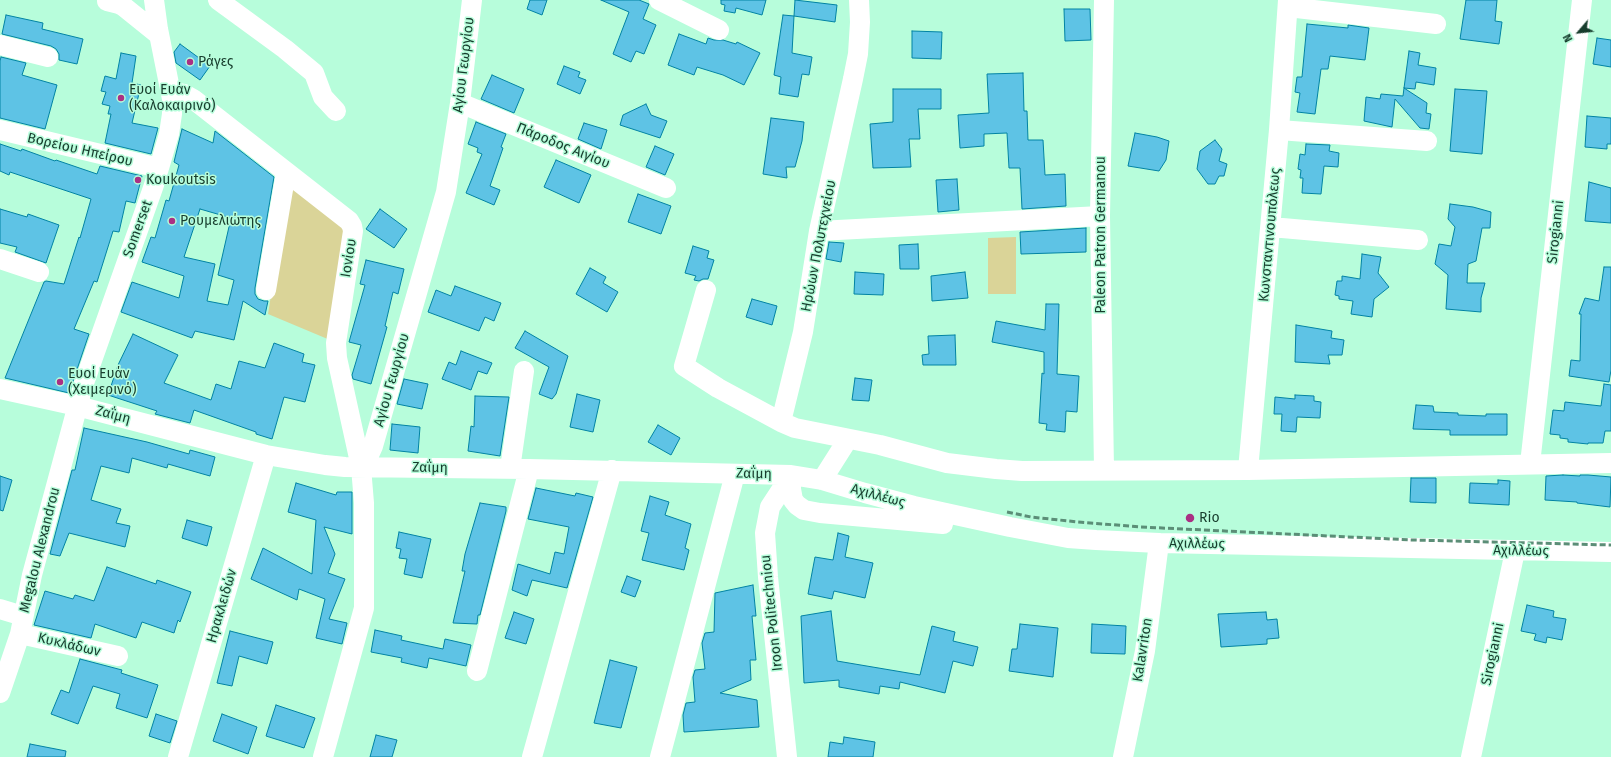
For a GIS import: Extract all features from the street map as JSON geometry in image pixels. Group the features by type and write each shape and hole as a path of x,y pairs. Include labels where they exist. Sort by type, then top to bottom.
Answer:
{"street":[{"name":"Somerset","path":"77,406 102,330 160,168 170,128 172,114 171,92 159,35 154,0"},
{"path":"218,0 285,49 314,73 323,97 336,110"},
{"name":"Αγίου Γεωργίου","path":"361,467 368,458 373,446 446,192 460,104 472,0"},
{"path":"659,0 719,30"},
{"name":"Ηρώων Πολυτεχνείου","path":"781,422 803,332 818,231 858,54 860,22 859,0"},
{"name":"Paleon Patron Germanou","path":"1104,0 1100,216 1104,470"},
{"name":"Sirogianni","path":"1530,464 1582,0"},
{"path":"107,1 123,6 159,35"},
{"path":"1288,3 1436,24"},
{"name":"Κωνσταντινουπόλεως","path":"1248,470 1279,130 1288,3"},
{"path":"0,45 48,57"},
{"name":"Ιονίου","path":"171,92 184,94 193,99 349,221 352,226 353,231 336,344 337,358 361,467"},
{"name":"Πάροδος Αιγίου","path":"460,104 666,188"},
{"name":"Βορείου Ηπείρου","path":"0,130 160,168"},
{"path":"1279,130 1426,141"},
{"path":"266,290 286,172"},
{"path":"818,231 1100,216"},
{"path":"1270,227 1418,240"},
{"path":"0,259 39,272"},
{"path":"706,290 684,366 718,388 795,428 880,445 947,463 1022,471 1248,470 1611,463"},
{"path":"477,671 520,469 524,371"},
{"name":"Ζαΐμη","path":"0,389 77,406 266,455 325,465 361,467 612,470 791,475"},
{"name":"Megalou Alexandrou","path":"0,693 22,625 32,576 77,406"},
{"path":"822,480 848,439"},
{"name":"Ηρακλειδών","path":"178,757 266,455"},
{"path":"323,757 364,608 364,503 361,467"},
{"path":"532,757 612,470"},
{"path":"660,757 735,474"},
{"path":"791,475 791,492 795,503 809,511 924,521 985,529 994,528 999,524"},
{"name":"Αχιλλέως","path":"791,475 822,480 914,506 1068,538 1159,543 1611,552"},
{"name":"Iroon Politechniou","path":"787,757 768,577 765,533 770,507 791,475"},
{"name":"Kalavriton","path":"1123,757 1145,651 1159,543"},
{"name":"Sirogianni","path":"1471,757 1515,551"},
{"name":"Κυκλάδων","path":"0,610 22,625 118,656"}],"shaded area":[{"path":"289,182 346,230 330,340 268,314"},
{"path":"1016,237 1016,294 988,294 988,238"}],"building":[{"path":"530,0 547,0 542,15 527,9"},
{"path":"601,0 639,0 649,4 643,19 656,25 644,54 636,51 631,62 613,54 629,12"},
{"path":"721,0 766,0 762,15 736,8 735,13 724,11 725,5 721,4"},
{"path":"795,0 837,5 835,22 794,16"},
{"path":"1466,0 1497,0 1495,21 1502,22 1499,44 1460,39"},
{"path":"1064,9 1090,9 1091,40 1065,41"},
{"path":"6,15 43,23 42,29 83,39 77,64 59,60 59,54 56,49 51,46 2,34"},
{"path":"783,15 794,16 792,53 812,57 809,75 802,74 798,97 779,94 781,77 774,75"},
{"path":"1307,24 1348,28 1348,25 1369,28 1365,60 1330,56 1328,69 1321,69 1315,114 1297,112 1300,93 1295,92 1297,77 1302,77"},
{"path":"912,31 942,32 941,59 912,58"},
{"path":"679,34 706,44 708,38 736,44 737,42 760,53 744,85 723,75 697,67 694,75 668,65"},
{"path":"1597,38 1611,40 1611,67 1593,64"},
{"path":"180,44 210,66 200,80 176,63 174,52"},
{"path":"1409,51 1420,53 1418,65 1436,68 1434,85 1416,82 1415,89 1404,88"},
{"path":"121,53 136,56 132,83 141,85 132,123 158,128 151,154 105,143 111,114 108,114 110,106 102,104 106,92 101,91 105,76 116,79"},
{"path":"1,57 26,63 22,75 57,85 45,129 0,118"},
{"path":"564,66 580,72 578,77 586,80 580,94 557,84"},
{"path":"1023,73 1024,111 1027,111 1028,140 1043,140 1045,175 1065,174 1066,206 1022,209 1020,168 1009,168 1007,133 984,134 984,146 960,148 958,115 989,113 987,74"},
{"path":"492,75 524,89 514,113 481,99"},
{"path":"1404,88 1427,103 1426,113 1431,114 1429,129 1420,128 1395,99 1392,127 1364,121 1366,97 1380,99 1381,94 1403,96"},
{"path":"893,89 941,89 941,109 918,109 920,139 909,139 911,167 873,168 870,124 893,122"},
{"path":"1455,89 1487,91 1482,154 1450,151"},
{"path":"646,104 651,115 667,121 660,138 620,125 623,115"},
{"path":"1587,116 1611,118 1611,144 1607,144 1607,149 1585,147"},
{"path":"771,118 804,122 802,141 795,167 786,167 787,178 763,174"},
{"path":"476,122 506,134 501,147 503,148 490,186 500,190 494,205 466,193 482,154 477,152 478,148 468,144"},
{"path":"584,123 607,130 601,149 578,139"},
{"path":"182,129 213,143 215,131 274,177 255,288 255,294 258,299 268,301 265,315 243,301 234,340 195,331 192,338 121,312 132,282 179,298 184,276 142,262 151,237 155,238 166,200 169,201 179,165 174,162","holes":["200,209 231,218 218,275 234,280 228,305 207,301 215,264 184,257"]},
{"path":"1135,133 1169,141 1166,160 1159,171 1128,166"},
{"path":"1215,140 1222,149 1219,161 1227,164 1224,176 1219,176 1215,184 1208,184 1197,169 1200,151"},
{"path":"0,144 21,151 22,149 97,174 100,166 142,176 135,203 126,201 119,232 113,231 97,282 94,281 74,329 89,334 69,393 5,378 44,282 64,284 79,237 80,238 91,199 10,172 9,175 0,171"},
{"path":"1306,144 1330,145 1329,151 1339,153 1338,167 1324,166 1321,194 1302,193 1303,178 1300,178 1301,170 1298,169 1300,154 1305,155"},
{"path":"655,146 674,154 665,175 646,167"},
{"path":"556,160 591,175 579,203 544,187"},
{"path":"957,179 959,210 938,212 936,180"},
{"path":"1589,182 1611,188 1611,223 1585,221"},
{"path":"638,194 671,206 661,234 628,222"},
{"path":"1450,204 1473,207 1491,212 1490,228 1482,228 1476,261 1468,264 1467,283 1485,283 1481,298 1481,312 1446,309 1448,275 1435,264 1439,244 1451,246 1455,227 1448,219"},
{"path":"0,209 27,217 28,214 59,225 46,263 15,252 17,247 0,243"},
{"path":"380,209 407,229 394,248 366,229"},
{"path":"1086,228 1086,252 1021,254 1020,232"},
{"path":"829,242 844,243 841,262 826,259"},
{"path":"918,244 919,269 900,269 899,245"},
{"path":"693,246 709,251 707,258 714,260 708,279 699,281 694,280 696,276 685,273"},
{"path":"1362,254 1381,257 1378,273 1389,287 1374,299 1372,317 1351,314 1353,301 1339,299 1339,296 1335,295 1337,281 1342,281 1342,276 1360,279"},
{"path":"366,260 404,269 398,294 393,292 385,326 387,327 371,384 353,379 352,375 361,345 349,342 365,285 360,284"},
{"path":"1604,267 1611,267 1611,370 1609,382 1569,376 1571,360 1580,361 1581,314 1579,314 1585,298 1599,301"},
{"path":"590,268 606,277 603,283 618,292 607,312 576,294"},
{"path":"855,272 884,274 883,295 854,294"},
{"path":"965,272 968,298 932,301 931,276"},
{"path":"455,286 501,303 494,321 485,317 479,331 428,312 436,290 451,296"},
{"path":"752,299 777,306 772,325 746,317"},
{"path":"1046,304 1059,304 1057,374 1079,376 1077,412 1066,411 1065,432 1046,430 1047,424 1039,423 1042,373 1044,374 1044,352 992,342 996,321 1045,330"},
{"path":"1296,325 1332,331 1331,338 1344,340 1342,355 1328,355 1330,364 1295,362"},
{"path":"525,331 568,356 556,394 552,399 539,394 549,367 515,348"},
{"path":"133,334 178,355 164,383 211,400 216,384 231,389 239,361 265,368 274,343 304,354 302,362 315,365 305,402 284,397 272,439 194,410 190,423 155,414 157,411 108,395 118,365"},
{"path":"955,335 956,365 923,365 922,355 929,354 928,336"},
{"path":"461,351 492,363 487,374 478,371 471,390 442,379 449,362 456,365"},
{"path":"855,378 872,380 869,401 852,400"},
{"path":"404,379 428,384 422,409 397,404"},
{"path":"1604,384 1611,385 1611,431 1605,431 1603,443 1588,444 1568,442 1568,439 1560,438 1560,435 1550,434 1553,410 1564,411 1565,402 1601,406"},
{"path":"577,394 600,400 593,432 570,427"},
{"path":"1295,395 1314,396 1314,401 1321,402 1320,418 1297,417 1296,432 1281,431 1282,414 1274,414 1275,397 1295,399"},
{"path":"475,396 509,397 500,456 468,451 471,426 474,427"},
{"path":"1416,405 1433,406 1434,412 1458,413 1458,415 1486,416 1486,414 1507,414 1507,435 1450,435 1450,430 1413,429"},
{"path":"392,424 420,427 418,453 390,450"},
{"path":"658,425 680,438 671,455 648,442"},
{"path":"84,428 147,442 189,454 190,450 215,457 210,476 168,464 167,468 132,458 129,473 101,466 91,500 121,509 116,523 130,526 125,547 69,533 60,556 50,554 72,470 75,470"},
{"path":"1563,475 1611,477 1610,507 1577,502 1545,500 1546,476"},
{"path":"0,476 12,480 3,511 0,510"},
{"path":"1411,478 1436,478 1436,503 1410,502"},
{"path":"1498,480 1510,481 1509,505 1469,503 1470,483 1498,484"},
{"path":"296,483 336,495 337,492 352,492 352,534 324,527 335,554 328,573 345,579 329,619 347,623 342,644 316,638 325,599 299,589 297,600 251,579 263,548 312,574 316,520 288,512"},
{"path":"536,488 575,496 576,493 593,497 567,588 532,580 527,596 512,590 518,564 550,574 555,552 564,554 569,527 528,519"},
{"path":"650,496 669,502 665,515 691,524 685,548 689,550 684,570 642,560 649,533 641,531"},
{"path":"480,503 506,507 506,511 480,615 478,615 477,624 453,623 465,571 462,571 465,554"},
{"path":"187,520 212,527 207,546 182,538"},
{"path":"399,532 431,539 422,578 404,574 407,559 399,558 401,549 396,548"},
{"path":"838,533 849,536 845,557 873,563 865,598 834,591 832,599 808,594 815,557 833,560"},
{"path":"107,567 156,584 157,580 191,592 180,622 178,620 174,633 142,622 136,638 95,624 91,638 34,625 45,591 73,599 75,595 94,601"},
{"path":"627,576 641,581 635,597 621,592"},
{"path":"753,585 756,616 752,616 756,660 750,660 751,680 720,693 757,700 759,727 684,732 683,715 686,703 695,702 693,677 695,670 705,669 702,643 705,633 714,632 715,593"},
{"path":"1527,605 1554,611 1553,617 1566,619 1562,640 1547,637 1546,643 1534,640 1536,634 1521,631"},
{"path":"831,611 837,661 920,675 932,626 955,632 953,641 978,647 973,666 953,661 945,693 900,682 899,689 880,686 879,694 839,687 839,680 804,683 801,616"},
{"path":"514,612 534,619 526,644 505,638"},
{"path":"1266,612 1267,620 1277,619 1279,638 1267,639 1267,644 1221,647 1218,614"},
{"path":"1020,624 1058,628 1053,677 1009,671 1012,649 1017,649"},
{"path":"1092,624 1126,626 1125,654 1091,653"},
{"path":"375,630 402,636 401,640 443,649 445,639 471,645 466,666 429,658 427,668 401,662 402,658 371,652"},
{"path":"230,631 273,642 267,664 239,656 232,686 217,683"},
{"path":"80,659 122,670 121,673 158,685 147,718 116,708 120,694 93,686 78,724 51,714 61,690 69,693"},
{"path":"610,660 637,667 621,728 594,723"},
{"path":"276,705 315,718 304,748 266,736"},
{"path":"156,714 177,721 170,743 149,736"},
{"path":"222,714 257,727 248,754 213,741"},
{"path":"376,735 397,740 392,757 370,757"},
{"path":"844,737 875,742 873,757 828,757 830,742 843,744"},
{"path":"30,744 66,751 65,757 27,757"}],"railway":[{"path":"1007,512 1031,517 1141,527 1413,540 1611,545"}],"place":[{"name":"Ράγες","path":"190,62"},
{"name":"Ευοί Ευάν (Καλοκαιρινό)","path":"121,98"},
{"name":"Koukoutsis","path":"138,180"},
{"name":"Ρουμελιώτης","path":"172,221"},
{"name":"Ευοί Ευάν (Χειμερινό)","path":"60,382"},
{"name":"Rio","path":"1190,518"}]}
